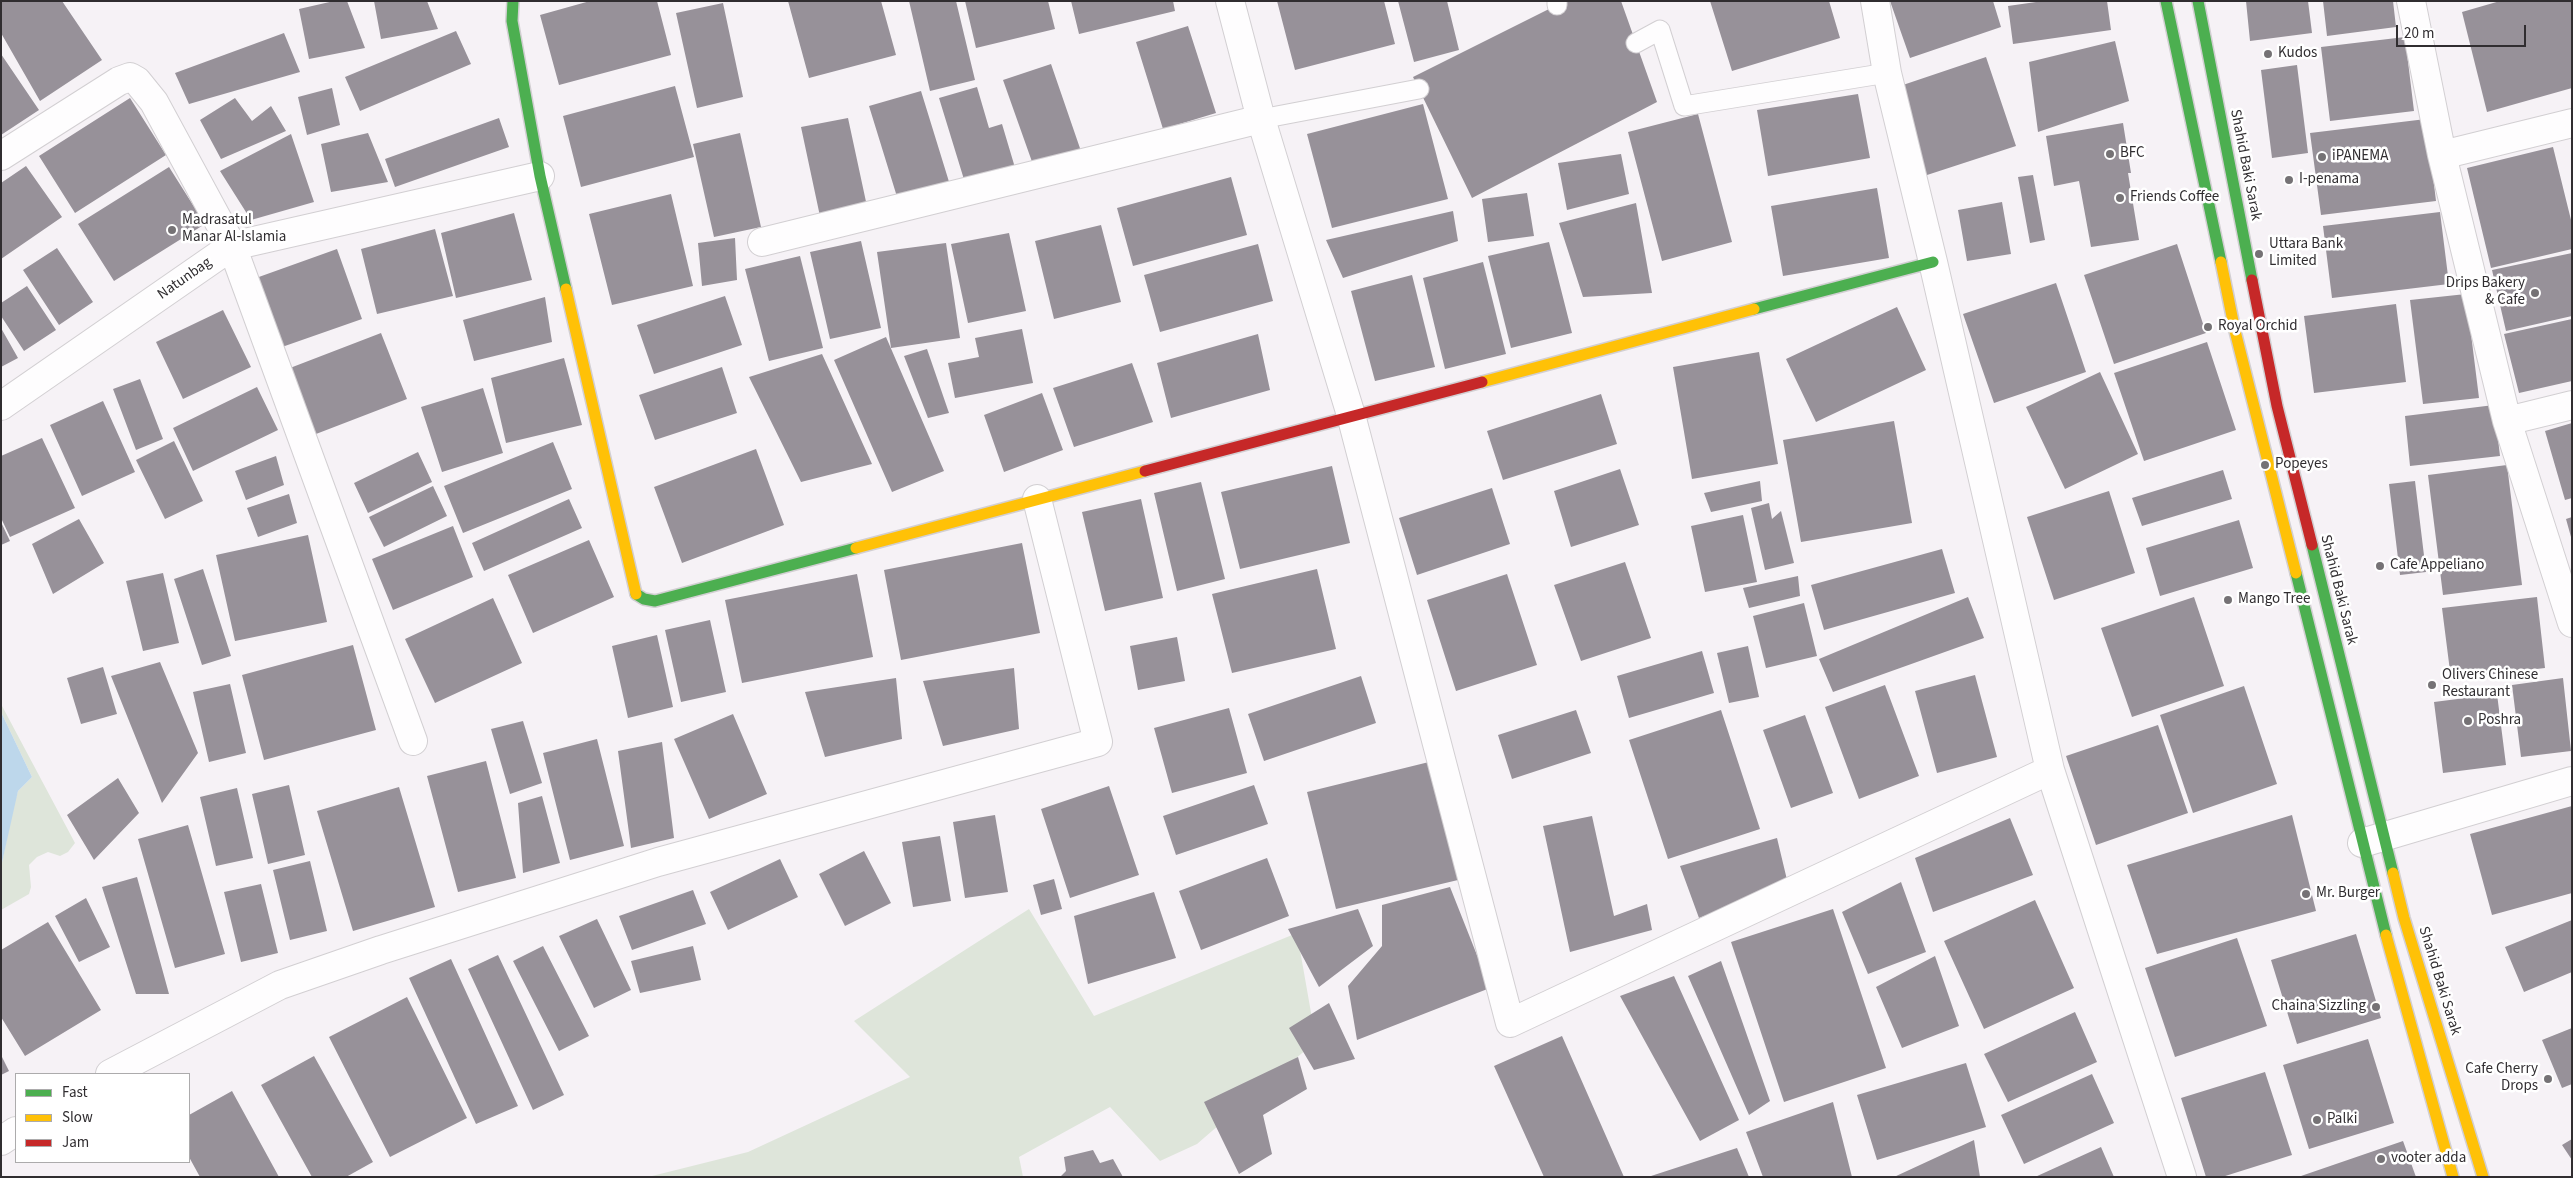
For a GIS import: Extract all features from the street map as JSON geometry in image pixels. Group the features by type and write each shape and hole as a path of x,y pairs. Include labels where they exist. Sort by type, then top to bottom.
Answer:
{"street":[{"path":"513,1 512,21 540,176 635,593 644,599 655,600 1933,262"},
{"path":"1230,1 1261,119 1351,415 1510,1023 2050,770"},
{"path":"1875,1 1887,73 1933,262 2050,770 2182,1177"},
{"name":"Shahid Baki Sarak","path":"2166,1 2236,331 2373,840 2404,918 2483,1177"},
{"name":"Shahid Baki Sarak","path":"2198,1 2277,406 2373,840 2453,1177"},
{"path":"2411,1 2442,155 2507,421 2572,623"},
{"path":"1,156 119,81 130,77 137,81 154,102 232,246 413,741"},
{"path":"762,242 1261,119"},
{"path":"2442,155 2572,122"},
{"name":"Natunbag","path":"1,406 232,246 540,176"},
{"path":"2507,421 2572,405"},
{"path":"112,1073 280,985 381,950 478,921 658,862 1098,742 1037,499"},
{"path":"2373,840 2572,781"},
{"path":"1,1141 15,1132"}],"lane":[{"path":"1636,42 1660,30 1684,106 1887,73"},
{"path":"1261,119 1419,89"}],"shaded area":[{"path":"1,704 75,843 68,852 60,856 48,852 37,857 29,865 31,887 29,894 1,910 1,867 14,804 18,791 32,777 1,712"},
{"path":"1029,909 1094,1016 1297,933 1316,1041 1197,1144 1160,1161 1110,1107 1019,1157 1023,1177 648,1177 748,1152 910,1077 854,1021"}],"water":[{"path":"1,712 32,777 18,791 1,867"}],"building":[{"path":"1,1 62,1 102,60 40,101 1,33"},
{"path":"334,1 347,1 365,48 309,59 299,9"},
{"path":"374,1 427,1 438,29 381,39"},
{"path":"590,1 657,1 671,55 559,85 540,15"},
{"path":"788,1 881,1 896,55 809,78"},
{"path":"909,1 956,1 975,80 930,91"},
{"path":"965,1 1048,1 1055,29 976,48"},
{"path":"1071,1 1173,1 1175,11 1079,34"},
{"path":"1277,1 1384,1 1395,44 1295,70"},
{"path":"1398,1 1447,1 1459,50 1414,62"},
{"path":"1565,1 1621,1 1657,102 1472,198 1413,77"},
{"path":"1710,1 1829,1 1840,38 1732,71"},
{"path":"1890,1 1993,1 2001,27 1910,58"},
{"path":"2043,1 2107,1 2111,30 2013,44 2008,6"},
{"path":"2246,1 2308,1 2312,33 2250,41"},
{"path":"2323,1 2393,1 2396,27 2327,36"},
{"path":"2500,1 2572,1 2572,88 2487,112 2462,12"},
{"path":"723,3 743,97 697,108 676,13"},
{"path":"1188,26 1216,113 1163,129 1136,42"},
{"path":"456,31 471,64 360,111 345,77"},
{"path":"284,33 300,72 189,104 175,73"},
{"path":"2405,37 2414,111 2330,121 2321,47"},
{"path":"2115,41 2129,101 2038,132 2029,62"},
{"path":"1,54 39,110 1,135"},
{"path":"1986,57 2016,146 1924,176 1894,88"},
{"path":"1051,64 1083,157 1036,173 1003,80"},
{"path":"2297,65 2308,153 2272,158 2261,70"},
{"path":"675,86 694,157 581,187 563,116"},
{"path":"977,87 989,128 1002,124 1016,171 966,186 939,98"},
{"path":"332,88 340,125 307,135 298,97"},
{"path":"921,91 950,185 898,200 869,106"},
{"path":"1858,94 1870,158 1768,176 1757,110"},
{"path":"130,98 166,155 75,213 39,156"},
{"path":"235,98 252,121 271,106 286,131 221,159 200,120"},
{"path":"1423,104 1448,199 1332,228 1307,134"},
{"path":"1698,114 1732,242 1662,261 1628,132"},
{"path":"499,118 509,147 395,187 385,159"},
{"path":"848,118 868,211 821,221 801,127"},
{"path":"2426,119 2436,201 2321,215 2310,133"},
{"path":"2123,123 2131,173 2128,173 2139,240 2091,247 2079,181 2054,186 2046,136"},
{"path":"368,133 388,182 331,192 321,144"},
{"path":"740,133 761,227 714,237 693,144"},
{"path":"291,134 314,202 251,220 220,171"},
{"path":"2553,147 2572,224 2572,249 2491,268 2467,168"},
{"path":"1621,154 1629,194 1567,210 1558,163"},
{"path":"26,166 62,217 1,259 1,183"},
{"path":"169,167 205,224 114,281 78,224"},
{"path":"2033,175 2045,240 2030,243 2018,177"},
{"path":"1231,177 1247,235 1133,266 1117,208"},
{"path":"1877,188 1889,258 1783,276 1771,206"},
{"path":"1527,193 1534,236 1488,242 1482,199"},
{"path":"671,194 693,286 612,305 589,214"},
{"path":"2002,202 2011,254 1967,261 1958,210"},
{"path":"1636,203 1652,293 1583,297 1559,223"},
{"path":"1453,211 1458,241 1343,278 1326,240"},
{"path":"2440,212 2449,284 2332,298 2323,226"},
{"path":"514,213 532,280 456,298 441,233"},
{"path":"1101,225 1121,302 1054,319 1035,241"},
{"path":"435,229 453,296 377,314 361,249"},
{"path":"1009,233 1026,311 968,323 951,244"},
{"path":"735,238 737,280 702,286 698,243"},
{"path":"861,241 881,328 830,339 810,252"},
{"path":"1549,242 1572,333 1511,348 1488,256"},
{"path":"946,243 960,338 891,348 877,252"},
{"path":"1258,244 1273,301 1160,332 1144,275"},
{"path":"2177,244 2206,333 2114,364 2084,275"},
{"path":"57,248 93,302 59,325 23,270"},
{"path":"337,249 362,319 282,347 256,278"},
{"name":"Drips Bakery & Cafe","path":"2572,253 2572,316 2506,331 2492,270"},
{"path":"800,256 823,348 769,361 745,269"},
{"path":"1483,262 1506,354 1445,369 1423,278"},
{"path":"1412,275 1435,367 1375,381 1351,291"},
{"path":"2056,283 2086,372 1994,403 1963,314"},
{"path":"27,286 56,330 24,351 1,316 1,303"},
{"path":"2466,294 2479,398 2423,404 2410,300"},
{"path":"725,296 742,345 654,374 637,325"},
{"path":"545,297 552,342 474,361 463,320"},
{"path":"2396,304 2406,382 2314,393 2304,316"},
{"path":"1897,307 1926,370 1816,422 1786,359"},
{"path":"223,310 251,367 183,399 156,342"},
{"path":"2572,319 2572,381 2519,393 2504,334"},
{"path":"1,328 18,358 1,367"},
{"path":"1022,329 1033,383 955,398 948,363 979,357 975,338"},
{"path":"381,333 407,399 316,434 290,368"},
{"path":"1258,334 1270,390 1171,418 1157,363"},
{"path":"886,337 944,471 892,492 834,360"},
{"path":"2207,342 2236,430 2144,461 2114,373"},
{"path":"927,349 949,413 928,418 904,356"},
{"path":"1759,352 1778,464 1692,479 1673,367"},
{"path":"822,354 872,464 801,482 749,377"},
{"path":"564,358 582,425 506,443 491,378"},
{"path":"1132,363 1153,422 1074,447 1053,388"},
{"path":"722,367 737,413 655,440 639,395"},
{"path":"2100,372 2138,454 2065,489 2026,407"},
{"path":"140,379 163,439 136,450 113,389"},
{"path":"257,387 278,430 193,471 173,428"},
{"path":"483,388 503,453 442,472 421,407"},
{"path":"1042,393 1063,450 1004,472 984,415"},
{"path":"1601,394 1617,444 1503,480 1487,431"},
{"path":"103,401 135,472 82,496 50,425"},
{"path":"2494,405 2500,456 2410,466 2405,416"},
{"path":"1894,421 1912,523 1801,542 1783,440"},
{"path":"2572,423 2572,498 2565,500 2545,431"},
{"path":"42,438 75,508 10,537 1,518 1,456"},
{"path":"174,441 203,501 165,519 136,460"},
{"path":"553,442 572,489 463,533 444,486"},
{"path":"756,449 784,525 682,563 654,487"},
{"path":"418,452 432,482 368,513 354,483"},
{"path":"276,456 284,485 246,500 235,471"},
{"path":"2507,465 2522,585 2443,595 2428,475"},
{"path":"1332,466 1350,543 1240,569 1221,492"},
{"path":"1620,469 1639,525 1571,547 1554,491"},
{"path":"2223,470 2232,499 2142,526 2132,498"},
{"path":"1760,481 1762,501 1711,512 1704,493"},
{"path":"2415,481 2426,572 2400,575 2389,484"},
{"path":"1201,482 1225,579 1177,591 1154,493"},
{"path":"433,486 447,516 384,547 369,517"},
{"path":"1492,488 1510,544 1417,575 1399,518"},
{"path":"2109,491 2135,573 2054,600 2027,517"},
{"path":"289,494 297,523 258,537 247,508"},
{"path":"569,499 582,528 484,571 472,543"},
{"path":"1141,499 1163,598 1105,611 1082,512"},
{"path":"1769,503 1772,519 1781,511 1794,563 1765,570 1751,508"},
{"path":"1743,515 1757,582 1705,592 1691,526"},
{"path":"2572,517 2572,536 2571,537 2566,519"},
{"path":"79,519 104,563 53,594 32,544"},
{"path":"2239,520 2253,568 2160,596 2146,548"},
{"path":"1,522 10,541 1,545"},
{"path":"453,526 473,577 393,610 372,559"},
{"path":"308,535 327,622 235,641 216,555"},
{"path":"589,540 614,597 533,633 508,575"},
{"path":"1022,543 1040,633 901,660 884,570"},
{"path":"1942,549 1955,593 1824,630 1811,585"},
{"path":"1625,562 1651,638 1581,661 1554,585"},
{"path":"203,569 231,656 202,665 174,579"},
{"path":"1317,569 1336,649 1232,673 1212,594"},
{"path":"163,573 179,643 143,651 126,581"},
{"path":"857,574 873,657 742,683 725,600"},
{"path":"1507,574 1537,665 1456,691 1427,600"},
{"path":"1798,576 1800,596 1749,608 1743,588"},
{"path":"1968,597 1984,638 1833,692 1819,659"},
{"path":"2194,597 2224,686 2132,717 2101,628"},
{"path":"2537,597 2545,668 2451,679 2442,608"},
{"path":"493,598 522,663 435,703 405,639"},
{"path":"1804,603 1817,656 1766,668 1753,616"},
{"path":"710,620 726,692 681,702 665,630"},
{"path":"657,635 673,707 628,718 612,646"},
{"path":"1177,637 1185,681 1138,690 1130,646"},
{"path":"353,645 376,730 264,760 242,675"},
{"path":"1748,646 1759,697 1729,703 1717,653"},
{"path":"1702,651 1714,693 1629,718 1617,676"},
{"path":"160,662 198,753 162,803 111,676"},
{"path":"103,667 117,714 81,724 67,678"},
{"path":"1014,668 1019,729 943,746 923,681"},
{"path":"1975,675 1997,757 1937,773 1915,691"},
{"path":"1361,676 1376,723 1264,761 1248,714"},
{"path":"896,678 902,739 825,757 805,692"},
{"path":"2563,678 2571,751 2521,757 2512,685"},
{"path":"230,684 246,753 209,762 193,692"},
{"path":"1885,685 1919,776 1859,799 1825,707"},
{"path":"2244,686 2277,784 2193,813 2160,715"},
{"name":"Poshra","path":"2497,694 2506,765 2443,773 2434,702"},
{"path":"1229,708 1247,773 1172,793 1154,728"},
{"path":"1576,710 1591,753 1512,779 1498,735"},
{"path":"1721,710 1760,829 1668,859 1629,740"},
{"path":"733,714 767,794 709,819 674,739"},
{"path":"1805,715 1833,793 1791,808 1763,730"},
{"path":"523,721 542,783 510,794 491,729"},
{"path":"2158,725 2188,813 2096,845 2066,756"},
{"path":"597,739 624,846 570,860 543,753"},
{"path":"662,742 674,838 631,848 618,751"},
{"path":"486,761 516,878 458,892 427,776"},
{"path":"1429,762 1458,880 1336,909 1307,792"},
{"path":"118,778 139,813 94,860 67,815"},
{"path":"289,785 305,855 268,864 252,794"},
{"path":"1254,785 1268,824 1176,855 1163,816"},
{"path":"1109,786 1139,875 1070,898 1041,809"},
{"path":"399,787 435,907 353,931 317,811"},
{"path":"237,788 253,858 216,866 200,797"},
{"path":"542,796 560,863 523,873 518,803"},
{"path":"2572,806 2572,893 2492,915 2470,834"},
{"path":"995,815 1008,892 965,898 953,822"},
{"path":"2292,815 2316,911 2157,954 2127,865"},
{"path":"1592,816 1614,916 1647,904 1652,930 1570,952 1543,826"},
{"path":"2010,818 2033,875 1933,912 1915,858"},
{"path":"188,825 225,954 175,968 138,839"},
{"path":"940,836 951,901 913,907 902,842"},
{"path":"1777,838 1788,884 1699,918 1680,866"},
{"path":"864,851 891,903 845,926 819,874"},
{"path":"1267,858 1289,916 1201,950 1179,891"},
{"path":"780,859 798,897 728,930 710,892"},
{"path":"310,861 327,931 290,940 273,870"},
{"path":"137,877 169,994 136,994 102,887"},
{"path":"1054,879 1062,909 1041,915 1033,885"},
{"path":"1901,882 1926,952 1868,974 1842,912"},
{"path":"261,884 278,953 241,962 224,892"},
{"path":"1450,887 1490,988 1357,1040 1348,986 1382,946 1382,905"},
{"path":"693,890 706,924 632,950 619,916"},
{"path":"1154,892 1176,958 1088,984 1074,916"},
{"path":"86,898 110,947 79,962 55,916"},
{"path":"2035,900 2074,988 1984,1029 1944,941"},
{"path":"1358,909 1373,946 1319,987 1288,929"},
{"path":"1833,909 1886,1068 1784,1102 1731,942"},
{"path":"597,919 631,990 594,1008 559,936"},
{"path":"2572,920 2572,972 2524,992 2505,947"},
{"path":"48,922 101,1010 25,1056 1,1017 1,950"},
{"path":"2356,934 2381,1018 2297,1044 2271,960"},
{"path":"2237,938 2267,1026 2175,1057 2145,968"},
{"path":"543,946 589,1036 559,1051 513,961"},
{"path":"693,946 701,980 640,993 631,961"},
{"path":"498,955 564,1095 533,1110 468,969"},
{"path":"1935,956 1959,1026 1902,1048 1876,987"},
{"path":"451,959 518,1106 476,1124 409,978"},
{"path":"1721,961 1770,1101 1749,1115 1688,976"},
{"path":"1674,976 1739,1120 1700,1141 1620,996"},
{"path":"407,997 467,1118 390,1157 329,1037"},
{"path":"1329,1003 1355,1059 1314,1070 1289,1028"},
{"path":"2075,1012 2097,1062 2008,1102 1984,1054"},
{"path":"2572,1028 2572,1084 2562,1088 2542,1040"},
{"path":"1562,1036 1624,1177 1544,1177 1494,1066"},
{"path":"2368,1039 2394,1123 2309,1149 2283,1065"},
{"path":"1,1055 9,1071 1,1075"},
{"path":"314,1056 373,1162 346,1177 312,1177 261,1085"},
{"path":"1298,1057 1307,1089 1263,1115 1272,1154 1239,1174 1204,1102"},
{"path":"1966,1063 1986,1127 1877,1160 1857,1095"},
{"path":"2265,1072 2292,1155 2222,1177 2206,1177 2181,1098"},
{"path":"2092,1074 2114,1123 2024,1164 2001,1115"},
{"path":"232,1091 279,1177 200,1177 190,1159 190,1114"},
{"path":"1833,1102 1852,1177 1763,1177 1746,1132"},
{"path":"2572,1139 2572,1160 2562,1145"},
{"path":"1974,1140 1980,1177 1894,1177"},
{"name":"vooter adda","path":"2403,1141 2416,1177 2301,1177 2301,1176"},
{"path":"2101,1147 2114,1177 2035,1177"},
{"path":"1737,1148 1749,1177 1651,1177 1651,1176"},
{"path":"1093,1150 1100,1163 1113,1159 1123,1177 1060,1177 1066,1171 1064,1157"}],"traffic: fast":[{"path":"513,1 512,21 540,176 566,289"},
{"path":"2166,1 2221,262"},
{"path":"2198,1 2252,280"},
{"path":"1754,309 1933,262"},
{"path":"2312,545 2393,873"},
{"path":"636,594 644,599 655,601 856,548"},
{"path":"2296,573 2386,935"}],"traffic: slow":[{"path":"2221,262 2235,331 2296,573"},
{"path":"566,289 636,594"},
{"path":"1482,382 1754,309"},
{"path":"856,548 1145,471"},
{"path":"2393,873 2404,918 2483,1177"},
{"path":"2386,935 2453,1177"}],"traffic: jam":[{"path":"2252,280 2277,406 2312,545"},
{"path":"1145,471 1482,382"}],"place":[{"name":"Kudos","path":"2268,54"},
{"name":"BFC","path":"2110,154"},
{"name":"iPANEMA","path":"2322,157"},
{"name":"I-penama","path":"2289,180"},
{"name":"Friends Coffee","path":"2120,198"},
{"name":"Madrasatul Manar Al-Islamia","path":"172,230"},
{"name":"Uttara Bank Limited","path":"2259,254"},
{"name":"Drips Bakery & Cafe","path":"2535,293"},
{"name":"Royal Orchid","path":"2208,327"},
{"name":"Popeyes","path":"2265,465"},
{"name":"Cafe Appeliano","path":"2380,566"},
{"name":"Mango Tree","path":"2228,600"},
{"name":"Olivers Chinese Restaurant","path":"2432,685"},
{"name":"Poshra","path":"2468,721"},
{"name":"Mr. Burger","path":"2306,894"},
{"name":"Chaina Sizzling","path":"2376,1007"},
{"name":"Cafe Cherry Drops","path":"2548,1079"},
{"name":"Palki","path":"2317,1120"},
{"name":"vooter adda","path":"2381,1159"}]}
